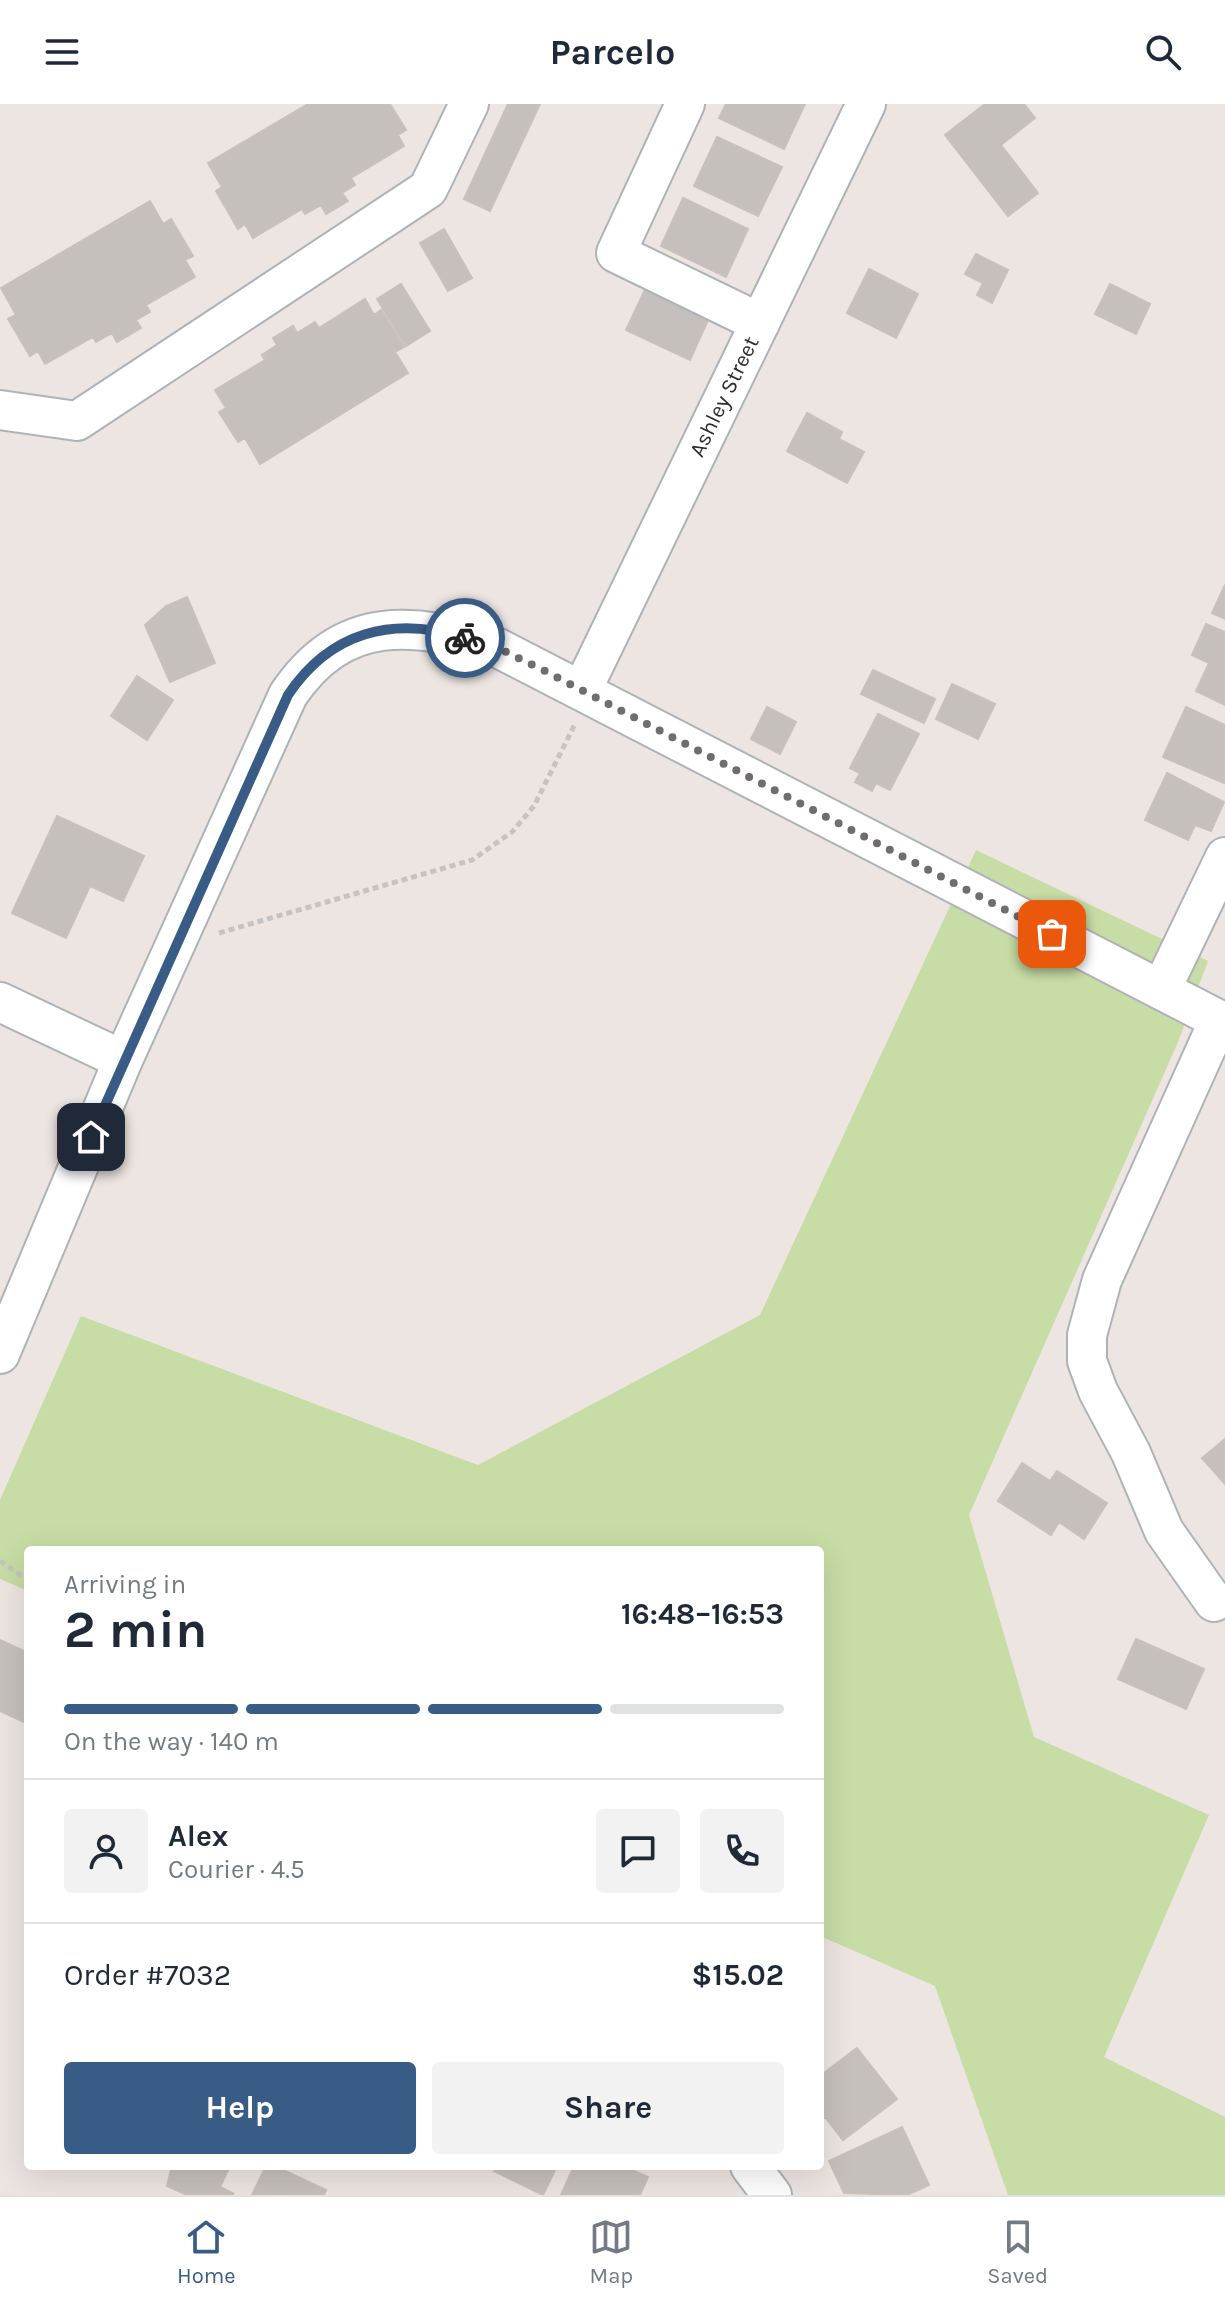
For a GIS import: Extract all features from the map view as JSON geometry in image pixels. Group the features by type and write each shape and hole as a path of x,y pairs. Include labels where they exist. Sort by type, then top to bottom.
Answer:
{"street":[{"path":"0,410 77,421 428,189 469,104"},
{"path":"685,104 616,253 760,323"},
{"name":"Ashley Street","path":"585,692 866,104"},
{"path":"0,1354 123,1060 288,695 319,657 346,639 375,630 453,634 498,648 1222,1021 1102,1280 1087,1335 1087,1361 1098,1391 1131,1453 1164,1531 1214,1602"},
{"path":"1161,990 1225,857"},
{"path":"0,1002 123,1060"},
{"path":"753,2170 772,2195"}],"path":[{"path":"177,945 472,860 494,847 534,806 585,692"},
{"path":"0,1561 24,1577"}],"green space":[{"path":"976,850 1208,961 1178,1042 969,1515 1034,1737 1209,1815 1104,2057 1225,2117 1225,2195 1008,2195 935,1986 824,1938 824,1546 24,1546 24,1589 0,1579 0,1500 81,1316 478,1465 760,1315"}],"building":[{"path":"308,104 390,104 406,130 398,135 404,146 351,178 355,185 342,193 348,201 326,214 321,205 305,214 302,209 253,238 245,224 238,229 216,191 222,187 208,163"},
{"path":"508,104 540,104 490,211 464,199"},
{"path":"726,104 805,104 784,149 719,118"},
{"path":"985,104 1024,104 1035,118 1001,145 1038,193 1008,216 945,135"},
{"path":"717,137 782,167 758,216 694,186"},
{"path":"683,198 748,229 726,277 661,246"},
{"path":"150,201 163,224 171,219 193,256 185,260 195,277 146,305 150,312 136,320 141,328 117,342 112,333 96,342 93,337 45,364 38,351 30,356 8,319 16,315 1,288"},
{"path":"444,229 472,278 448,291 420,243"},
{"path":"976,254 1008,270 992,303 977,295 983,283 965,274"},
{"path":"869,269 918,294 896,338 847,313"},
{"path":"650,279 713,309 690,360 626,330"},
{"path":"401,284 430,331 406,346 377,299"},
{"path":"1110,284 1150,304 1136,334 1095,314"},
{"path":"365,299 374,315 381,310 404,347 395,352 408,373 260,464 245,438 238,442 219,412 226,408 215,390 265,360 262,355 277,345 273,338 293,326 297,333 315,322 319,328"},
{"path":"807,413 842,432 839,439 864,452 847,483 787,451"},
{"path":"1225,585 1225,619 1212,613"},
{"path":"187,597 215,663 170,682 145,625 166,606"},
{"path":"1206,624 1225,632 1225,705 1196,691 1209,663 1192,655"},
{"path":"873,670 935,699 924,723 861,694"},
{"path":"137,676 173,700 147,740 111,716"},
{"path":"952,684 995,704 978,739 936,719"},
{"path":"767,707 796,722 780,754 751,739"},
{"path":"1186,707 1225,725 1224,783 1163,757"},
{"path":"878,714 919,734 890,790 876,783 872,791 855,782 860,773 850,768"},
{"path":"1167,773 1224,802 1211,831 1195,825 1188,840 1145,820"},
{"path":"57,816 144,856 123,901 90,886 66,938 12,913"},
{"path":"1225,1439 1225,1484 1202,1458"},
{"path":"1022,1463 1050,1481 1057,1471 1107,1503 1084,1539 1059,1522 1051,1535 998,1501"},
{"path":"1136,1639 1204,1669 1186,1709 1118,1679"},
{"path":"0,1640 24,1651 24,1722 0,1711"},
{"path":"857,2048 897,2099 843,2140 824,2118 824,2073"},
{"path":"902,2127 929,2185 907,2195 844,2193 829,2161"},
{"path":"171,2170 228,2170 220,2187 234,2194 187,2195 167,2186"},
{"path":"264,2170 284,2170 326,2190 324,2195 252,2195"},
{"path":"495,2170 555,2170 543,2195"},
{"path":"572,2170 632,2170 648,2177 640,2195 561,2195"}],"way so far":[{"path":"465,638 498,648 541,669 1052,934"}],"route":[{"path":"91,1137 288,695 299,679 319,657 346,639 375,630 406,629 465,638"}]}
